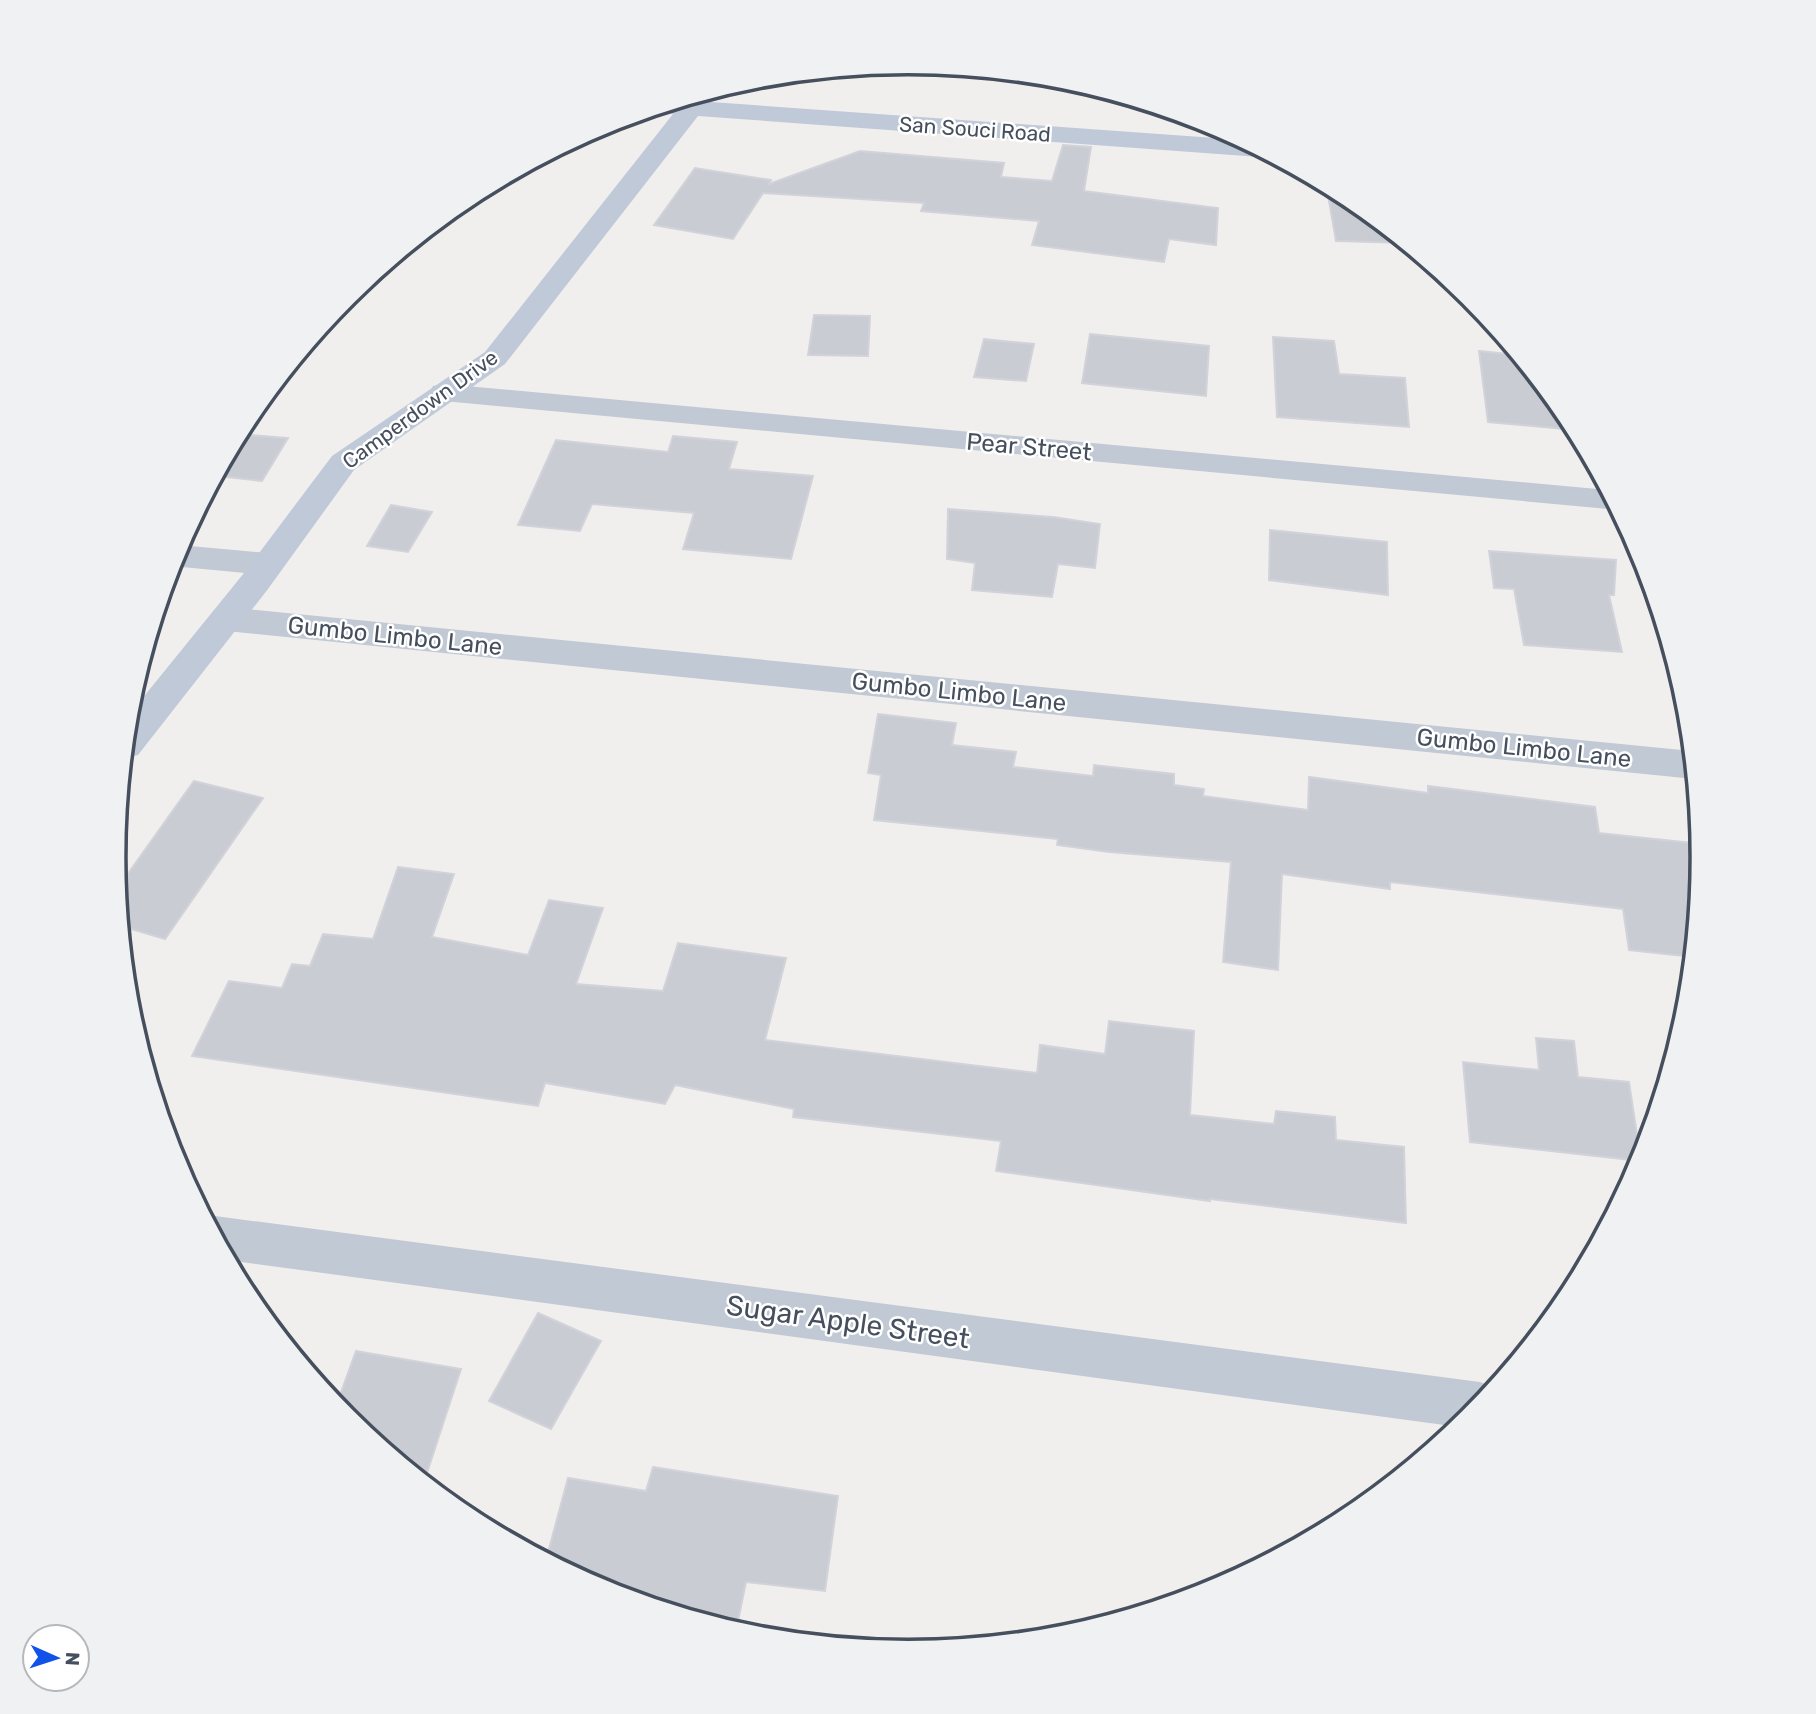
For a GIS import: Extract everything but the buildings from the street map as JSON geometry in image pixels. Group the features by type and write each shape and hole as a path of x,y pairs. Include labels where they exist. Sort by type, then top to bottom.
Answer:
{"street":[{"name":"San Souci Road","path":"687,108 1234,147"},
{"name":"Camperdown Drive","path":"137,730 226,619 343,463 495,358 673,112"},
{"name":"Pear Street","path":"444,393 1603,500"},
{"path":"186,557 268,564"},
{"name":"Gumbo Limbo Lane","path":"226,619 1684,764"},
{"name":"Sugar Apple Street","path":"226,1238 1466,1404"}]}
